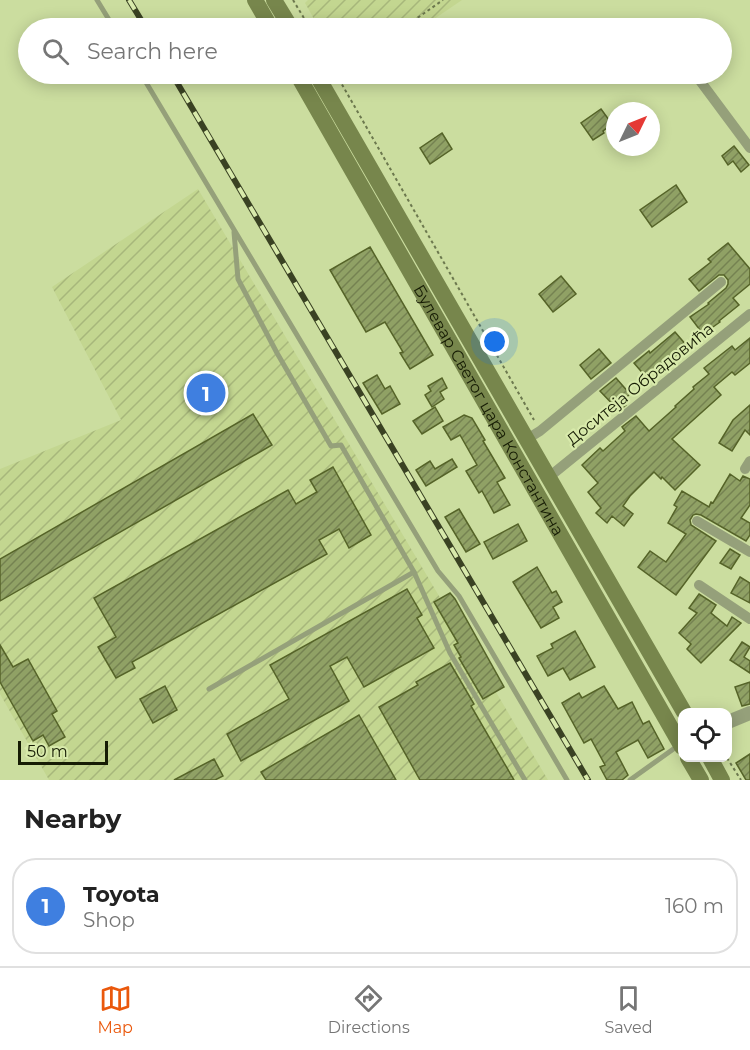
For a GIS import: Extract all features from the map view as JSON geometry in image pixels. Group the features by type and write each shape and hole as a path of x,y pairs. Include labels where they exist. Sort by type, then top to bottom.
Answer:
{"main road":[{"path":"255,0 265,18"},
{"path":"274,0 285,18"},
{"name":"Булевар Светог цара Константина","path":"303,84 678,739"},
{"name":"Булевар Светог цара Константина","path":"322,84 534,435 549,477 682,708"},
{"name":"Булевар Светог цара Константина","path":"691,762 701,780"},
{"path":"712,762 722,780"}],"street":[{"path":"702,84 750,148"},
{"path":"534,435 721,282"},
{"name":"Доситеја Обрадовића","path":"549,477 750,314"},
{"path":"696,521 750,552"},
{"path":"699,585 750,619"},
{"path":"732,720 749,714"}],"lane":[{"path":"97,0 108,18"},
{"path":"147,84 438,571 459,596 567,780"},
{"path":"234,230 238,279 277,353 331,446 340,445 414,572 450,653 525,780"},
{"path":"208,689 414,572"},
{"path":"630,780 678,751"}],"path":[{"path":"293,0 304,18"},
{"path":"417,18 443,0"},
{"path":"341,84 534,435"},
{"path":"730,762 741,780"}],"shaded area":[{"path":"308,0 462,0 436,18 313,18 305,3"},
{"path":"198,189 548,780 49,780 0,694 0,469 121,420 52,287"}],"building":[{"path":"601,109 606,116 604,133 593,140 581,123"},
{"path":"442,133 452,149 430,164 420,148"},
{"path":"734,146 749,165 741,172 733,161 728,165 722,156"},
{"path":"676,185 687,202 652,227 640,210"},
{"path":"728,243 750,269 750,284 733,298 739,305 703,334 690,317 726,288 728,280 724,275 719,275 699,291 689,279 711,262 708,259"},
{"path":"370,247 433,355 410,369 400,353 403,352 385,322 366,332 330,270"},
{"path":"561,276 576,294 553,312 539,294"},
{"path":"675,332 687,346 646,377 634,363"},
{"path":"750,338 750,363 735,375 732,372 714,387 721,395 672,439 700,465 675,490 654,472 623,506 633,514 624,526 612,516 607,523 596,513 601,508 588,492 598,483 582,465 600,448 603,451 625,431 622,427 636,416 649,431 709,374 704,368 732,346 735,350"},
{"path":"599,349 611,363 591,379 580,365"},
{"path":"377,375 385,389 390,386 400,404 382,414 363,383"},
{"path":"442,378 447,388 440,392 444,399 432,407 425,395 431,391 428,386"},
{"path":"616,378 630,394 622,401 626,405 619,411 600,391"},
{"path":"750,405 750,435 745,430 732,451 719,443 733,420"},
{"path":"435,407 443,421 422,434 413,421"},
{"path":"253,414 272,445 0,601 0,559"},
{"path":"464,415 472,418 505,478 497,482 510,505 494,513 482,491 479,493 466,471 477,465 460,435 451,440 443,427"},
{"path":"452,459 457,467 426,486 416,470 430,461 435,469"},
{"path":"333,467 371,535 349,548 339,529 319,540 327,554 132,662 135,668 116,678 98,647 116,637 94,598 288,490 296,504 317,492 310,480"},
{"path":"730,474 740,481 743,476 750,479 750,505 741,518 750,523 750,535 746,541 701,515 693,515 690,520 691,525 716,541 676,595 638,567 650,551 666,562 686,534 668,523 677,507 674,505 682,491 709,507"},
{"path":"459,509 480,544 466,552 445,517"},
{"path":"518,524 527,541 493,559 484,542"},
{"path":"730,549 740,555 731,569 720,563"},
{"path":"537,567 552,593 556,591 562,602 553,607 559,618 541,628 513,582"},
{"path":"740,577 750,583 750,603 731,593"},
{"path":"407,589 422,615 417,618 434,648 364,687 347,657 330,666 349,701 241,761 227,734 289,699 270,665"},
{"path":"450,593 504,687 483,699 459,658 461,657 454,645 458,643 434,602"},
{"path":"699,594 716,605 711,613 727,626 732,617 741,623 701,663 687,649 691,644 679,633 697,613 689,608"},
{"path":"575,631 595,667 570,680 563,668 548,676 537,656 553,648 551,644"},
{"path":"742,642 750,647 744,657 750,661 750,673 730,660"},
{"path":"0,645 13,667 28,659 57,711 52,714 65,737 49,746 43,735 33,741 0,682"},
{"path":"450,663 474,704 471,706 514,780 420,780 379,707 418,685 416,682"},
{"path":"750,682 750,704 742,706 735,687"},
{"path":"165,686 177,710 153,723 140,699"},
{"path":"604,686 618,709 632,702 643,724 649,721 664,749 648,758 638,740 616,752 628,775 622,780 607,780 600,767 605,765 591,739 584,743 562,703 579,693 582,698"},
{"path":"359,715 396,780 266,780 261,772"},
{"path":"750,754 750,780 746,780 736,763"},
{"path":"214,759 223,776 215,780 174,780"}],"railway":[{"path":"129,0 140,18"},
{"path":"178,84 588,780"}],"place":[{"name":"Toyota","path":"206,393"}]}
